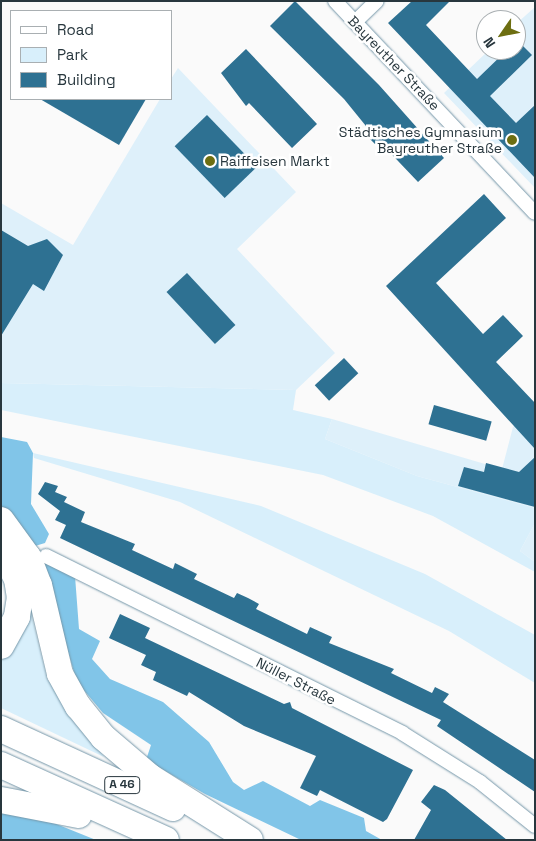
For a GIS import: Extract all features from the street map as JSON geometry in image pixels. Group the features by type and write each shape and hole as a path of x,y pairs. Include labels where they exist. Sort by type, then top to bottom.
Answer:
{"highway":[{"path":"1,520 28,557 39,585 60,674 78,706 103,737 150,777 250,840"},
{"path":"1,549 17,579 20,597 18,617 1,646"},
{"name":"A 46","path":"1,729 244,840"},
{"name":"A 46","path":"1,766 160,837"},
{"path":"1,800 53,808 160,837"}],"street":[{"name":"Bayreuther Straße","path":"335,1 535,213"},
{"path":"355,22 377,1"},
{"name":"Nüller Straße","path":"46,556 402,733 480,782 535,826"}],"shaded area":[{"name":"Städtisches Gymnasium Bayreuther Straße","path":"535,7 535,188 444,93 479,60 526,60 526,15"},
{"path":"178,68 296,192 237,249 335,353 296,390 1,383 1,203 73,245 159,100 172,100 172,77"},
{"path":"535,406 535,508 417,476 325,439 332,419 502,469 513,427"},
{"path":"1,437 27,442 33,453 31,504 49,534 45,543 35,546 1,506"},
{"path":"535,523 535,562 520,551"},
{"path":"39,554 75,576 79,629 100,641 92,659 110,679 163,702 209,742 233,782 244,790 263,781 310,806 320,800 364,818 366,831 382,840 301,840 205,794 146,760 151,745 103,713 77,682"},
{"path":"1,808 29,813 96,840 1,840"}],"green space":[{"path":"1,383 296,390 293,410 332,419 325,439 417,476 535,508 535,523 520,551 535,562 535,572 433,516 323,475 1,410"},
{"path":"33,453 261,506 425,574 535,635 535,683 449,631 180,502 34,458"},
{"path":"30,609 47,679 104,757 1,708 1,662 27,626"}],"building":[{"path":"295,1 379,85 444,158 418,182 379,141 375,144 366,135 370,131 344,99 270,26"},
{"path":"412,1 450,1 426,25 477,79 497,60 526,60 526,49 532,55 490,96 516,123 535,105 535,178 388,23"},
{"path":"246,49 317,124 292,148 249,103 246,106 221,73"},
{"path":"42,100 145,100 119,145"},
{"path":"207,115 257,167 225,198 175,146"},
{"path":"484,194 506,218 436,283 483,334 503,315 523,336 496,362 535,403 535,449 386,286"},
{"path":"1,230 28,246 47,239 63,255 44,291 33,284 1,336"},
{"path":"187,273 235,325 215,344 167,292"},
{"path":"344,358 358,373 329,401 315,385"},
{"path":"434,405 492,422 486,441 428,424"},
{"path":"535,457 535,507 458,486 464,467 484,472 486,463 519,472"},
{"path":"45,482 58,486 55,492 67,497 64,502 85,512 81,522 135,544 132,550 173,569 175,563 197,574 194,579 234,598 237,593 248,598 259,604 256,609 307,634 310,627 332,637 329,643 394,669 391,673 432,693 435,687 449,694 443,702 535,760 535,792 437,726 441,720 60,538 66,525 55,520 60,511 38,494"},
{"path":"120,614 150,628 145,638 284,704 290,702 292,708 413,770 387,819 383,822 320,790 317,796 300,788 316,756 244,726 189,692 187,696 153,680 156,672 141,665 146,655 109,638"},
{"path":"434,785 445,790 507,840 414,840 431,810 421,802"}],"place":[{"name":"Städtisches Gymnasium Bayreuther Straße","path":"512,140"},
{"name":"Raiffeisen Markt","path":"210,161"}]}
